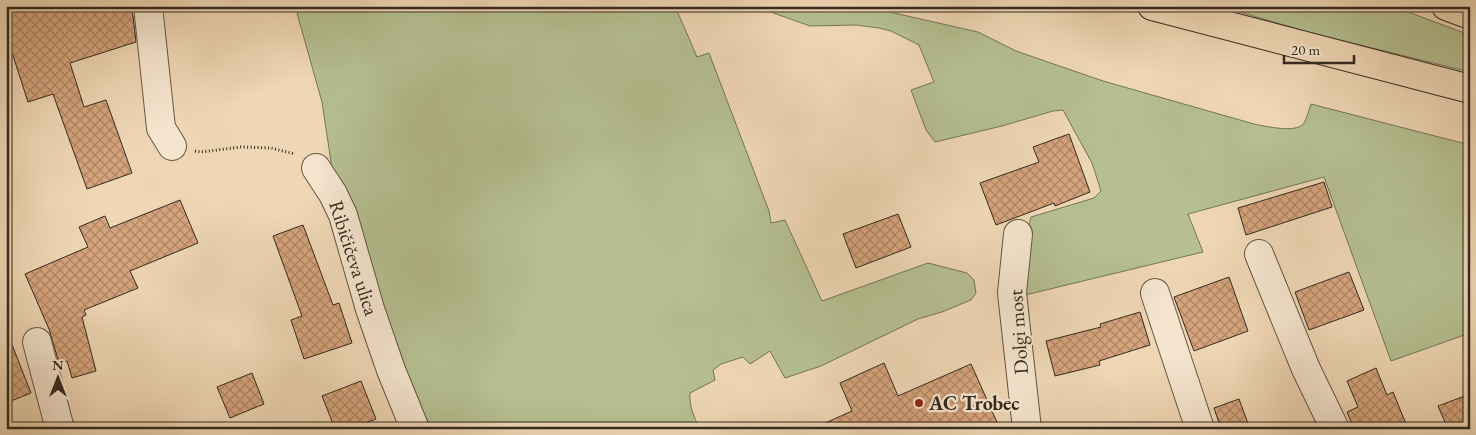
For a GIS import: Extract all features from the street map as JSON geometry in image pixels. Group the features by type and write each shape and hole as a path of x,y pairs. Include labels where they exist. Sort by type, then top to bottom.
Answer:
{"highway":[{"path":"1152,6 1470,89"},
{"path":"1446,6 1470,15"}],"street":[{"path":"148,6 161,128 172,146"},
{"name":"Ribičičeva ulica","path":"316,168 333,194 343,215 370,308 391,370 415,429"},
{"name":"Dolgi most","path":"1018,234 1012,293 1027,429"},
{"path":"1259,254 1306,369 1335,429"},
{"path":"1154,293 1200,429"},
{"path":"37,342 60,429"}],"path":[{"path":"172,146 201,152 241,147 272,148 299,155 316,168"}],"green space":[{"path":"295,6 675,6 697,57 709,53 769,211 771,223 785,220 822,301 928,263 967,273 974,280 976,293 971,300 942,312 918,319 821,366 785,378 770,351 750,364 743,357 721,364 713,370 715,380 690,393 692,411 700,429 427,429 333,175 322,102"},
{"path":"754,6 873,6 894,13 978,32 1016,51 1103,81 1254,124 1288,129 1295,128 1304,123 1311,104 1470,145 1470,333 1391,361 1324,177 1188,214 1203,252 1021,296 1024,241 1031,217 1094,198 1101,191 1092,163 1063,110 935,142 926,130 911,90 934,82 919,45 891,31 879,28 856,25 810,26"},
{"path":"1219,6 1392,6 1470,35 1470,72 1311,33"}],"building":[{"path":"6,6 130,6 136,42 70,63 84,107 106,100 132,173 87,189 53,94 28,102 6,34"},
{"path":"1069,134 1090,192 1055,206 1054,203 996,225 980,183 1039,162 1033,147"},
{"path":"1324,182 1332,207 1246,235 1238,208"},
{"path":"180,200 198,243 130,271 138,288 84,310 86,315 82,317 96,371 72,378 67,361 59,363 49,329 25,274 88,247 79,227 105,216 110,228"},
{"path":"898,214 911,247 856,268 843,234"},
{"path":"303,225 333,305 339,303 352,343 304,359 291,320 302,316 273,236"},
{"path":"1349,272 1364,310 1309,330 1295,292"},
{"path":"1229,277 1248,331 1194,351 1174,297"},
{"path":"1140,312 1150,345 1099,361 1100,365 1055,376 1046,341 1101,327 1100,324"},
{"path":"6,333 31,393 6,403"},
{"name":"AC Trobec","path":"884,363 898,396 971,364 1000,429 812,429 852,411 840,383"},
{"path":"1376,368 1387,395 1393,392 1408,429 1354,429 1347,412 1358,407 1347,381"},
{"path":"252,373 264,404 230,418 217,387"},
{"path":"361,381 376,419 351,429 335,429 322,396"},
{"path":"1470,394 1470,429 1448,429 1438,406"},
{"path":"1239,399 1250,429 1221,429 1214,408"}],"place":[{"name":"AC Trobec","path":"919,403"}]}
